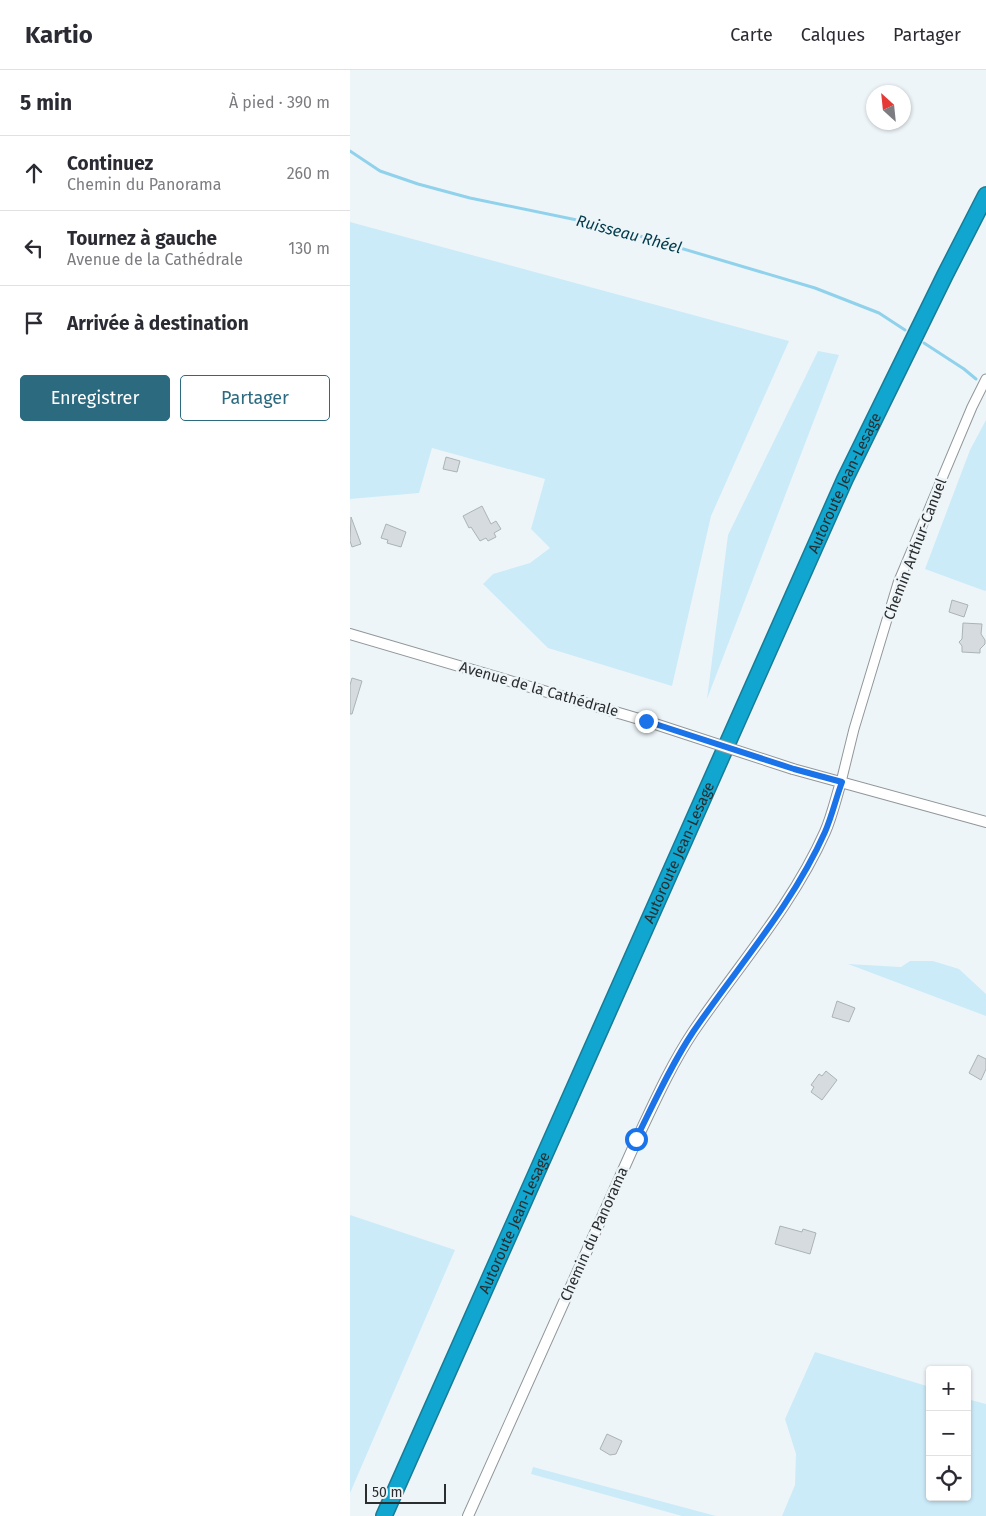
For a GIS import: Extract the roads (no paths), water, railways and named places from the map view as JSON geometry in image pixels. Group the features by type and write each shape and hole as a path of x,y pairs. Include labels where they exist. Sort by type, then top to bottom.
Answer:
{"highway":[{"name":"Autoroute Jean-Lesage","path":"384,1516 845,478 940,283 986,195"}],"street":[{"name":"Chemin Arthur-Canuel","path":"842,782 854,729 898,583 986,379"},
{"name":"Avenue de la Cathédrale","path":"350,634 646,721 794,769 986,822"},
{"name":"Chemin du Panorama","path":"468,1516 636,1139 660,1090 692,1033 770,927 802,876 825,832 842,782"}],"waterway":[{"name":"Ruisseau Rhéel","path":"350,151 380,171 418,184 470,198 606,226 815,288 879,313 905,330"},
{"name":"Ruisseau Rhéel","path":"924,343 976,379"}]}
